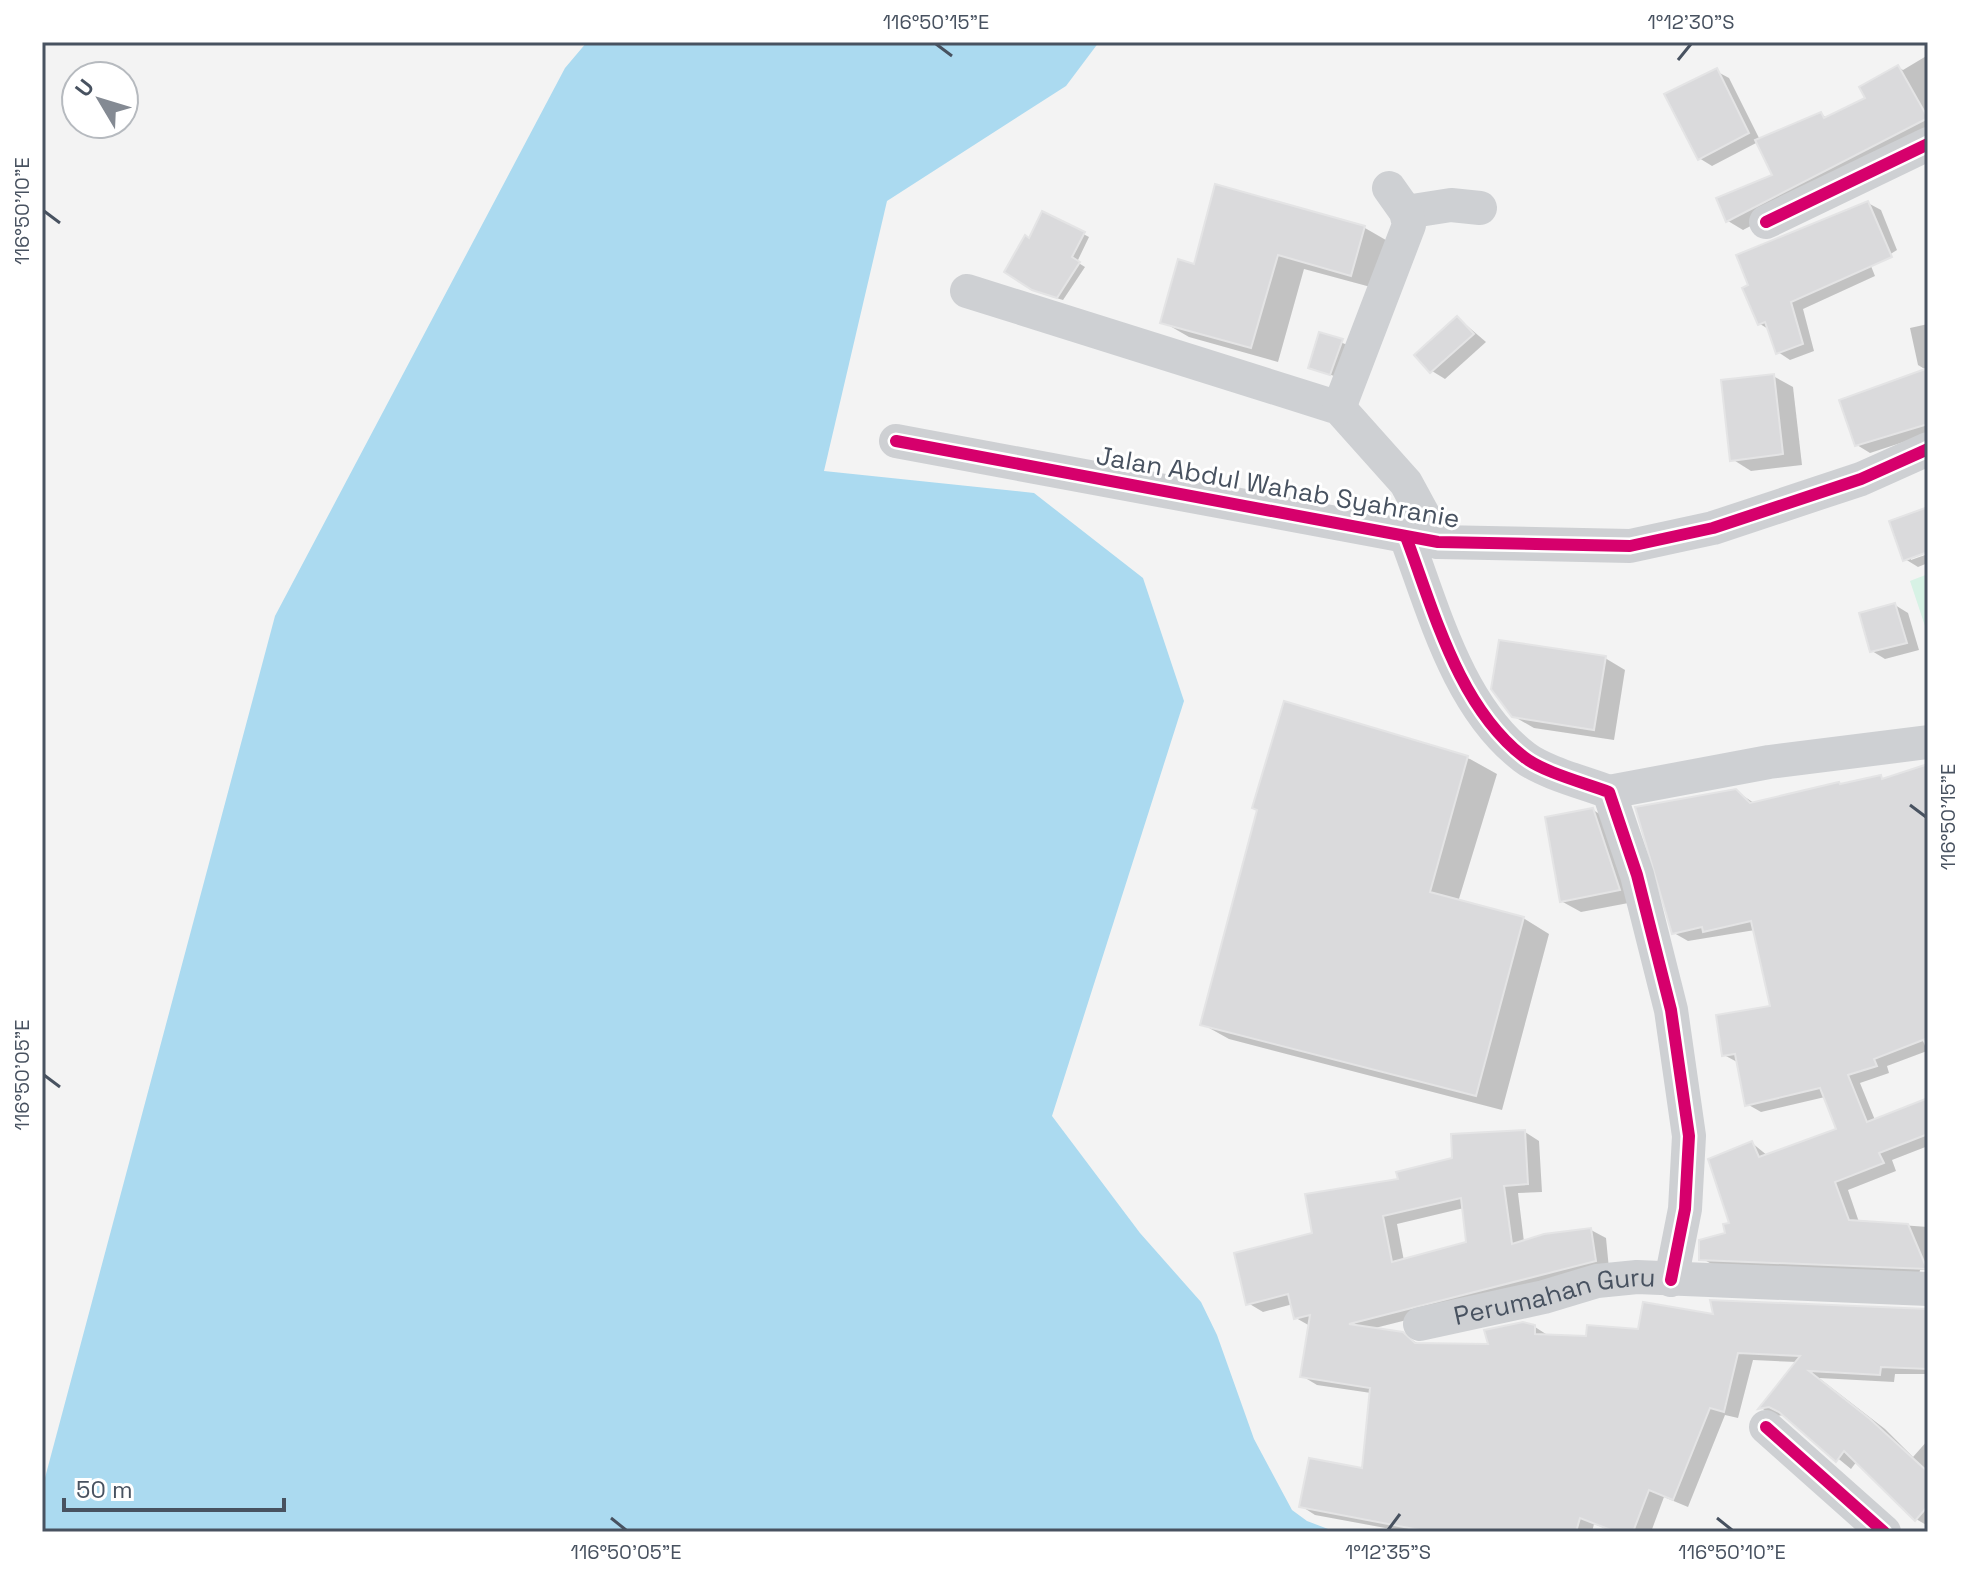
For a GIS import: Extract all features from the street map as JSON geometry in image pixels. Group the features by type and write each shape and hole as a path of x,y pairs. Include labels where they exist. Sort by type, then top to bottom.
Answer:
{"street":[{"path":"1766,222 1928,144"},
{"path":"1339,408 1409,225 1397,200 1480,208"},
{"path":"967,291 1339,408 1406,483 1447,645 1488,719 1525,758 1609,792 1769,762 1928,742"},
{"name":"Jalan Abdul Wahab Syahranie","path":"896,441 1422,539 1630,546 1728,523 1861,479 1928,449"},
{"path":"1609,792 1637,875 1671,1010 1689,1136 1685,1209 1671,1280"},
{"name":"Perumahan Guru","path":"1420,1324 1597,1281 1637,1277 1928,1289"},
{"path":"1766,1427 1884,1532"}],"green space":[{"path":"1928,574 1928,635 1910,581"}],"water":[{"path":"587,42 1099,42 1066,86 887,201 824,471 1034,493 1143,578 1184,701 1052,1116 1140,1233 1201,1302 1217,1335 1254,1439 1292,1510 1307,1521 1336,1532 42,1532 42,1489 275,616 565,68"}],"building":[{"path":"1898,65 1928,118 1726,222 1716,198 1772,175 1755,140 1821,112 1824,118 1865,98 1859,87"},
{"path":"1717,68 1749,133 1698,160 1664,94"},
{"path":"1215,184 1365,226 1351,276 1278,255 1251,348 1160,323 1178,259 1194,264"},
{"path":"1868,201 1892,257 1791,302 1803,344 1776,354 1765,322 1758,325 1742,288 1748,285 1736,255"},
{"path":"1042,211 1085,232 1072,257 1080,262 1057,298 1032,290 1004,272 1025,235 1029,238"},
{"path":"1457,316 1474,334 1430,373 1414,355"},
{"path":"1319,332 1343,339 1330,375 1308,368"},
{"path":"1928,368 1928,424 1855,446 1839,400"},
{"path":"1774,374 1783,454 1730,461 1721,380"},
{"path":"1928,507 1928,552 1903,561 1889,521"},
{"path":"1895,603 1907,643 1870,652 1859,613"},
{"path":"1499,640 1606,656 1594,730 1512,717 1491,689"},
{"path":"1284,701 1468,756 1430,892 1524,917 1476,1096 1200,1025 1257,810 1252,808"},
{"path":"1928,764 1928,1038 1874,1059 1877,1066 1848,1075 1867,1122 1928,1098 1928,1134 1879,1153 1884,1163 1835,1182 1849,1220 1908,1224 1927,1269 1699,1260 1699,1240 1725,1233 1723,1224 1729,1223 1708,1159 1752,1141 1759,1157 1836,1129 1820,1088 1745,1106 1735,1054 1722,1056 1716,1015 1770,1006 1751,921 1703,932 1702,927 1672,934 1635,807 1736,789 1750,803 1839,782 1881,775 1882,779"},
{"path":"1593,808 1620,890 1560,902 1545,817"},
{"path":"1525,1130 1528,1184 1504,1186 1512,1244 1544,1234 1591,1228 1596,1261 1349,1324 1403,1332 1415,1343 1488,1344 1484,1330 1523,1322 1535,1325 1535,1334 1586,1336 1587,1325 1638,1329 1643,1302 1713,1314 1710,1300 1928,1309 1928,1369 1881,1367 1880,1375 1809,1371 1870,1419 1928,1472 1928,1506 1915,1521 1844,1451 1836,1462 1779,1412 1769,1407 1758,1409 1800,1356 1738,1353 1724,1412 1710,1408 1673,1500 1649,1490 1633,1532 1616,1532 1580,1518 1576,1532 1430,1532 1299,1507 1309,1458 1362,1468 1370,1388 1300,1377 1310,1315 1294,1319 1288,1294 1246,1305 1234,1253 1312,1233 1305,1194 1398,1179 1396,1172 1452,1158 1451,1134","holes":["1461,1198 1466,1242 1392,1262 1383,1216"]}],"cycle path":[{"path":"1766,222 1928,144"},
{"path":"896,441 1438,542 1630,546 1713,528 1861,479 1928,449"},
{"path":"1406,537 1451,656 1482,712 1501,736 1532,762 1609,792 1637,875 1671,1010 1689,1136 1685,1209 1671,1280"},
{"path":"1766,1427 1884,1532"}]}
